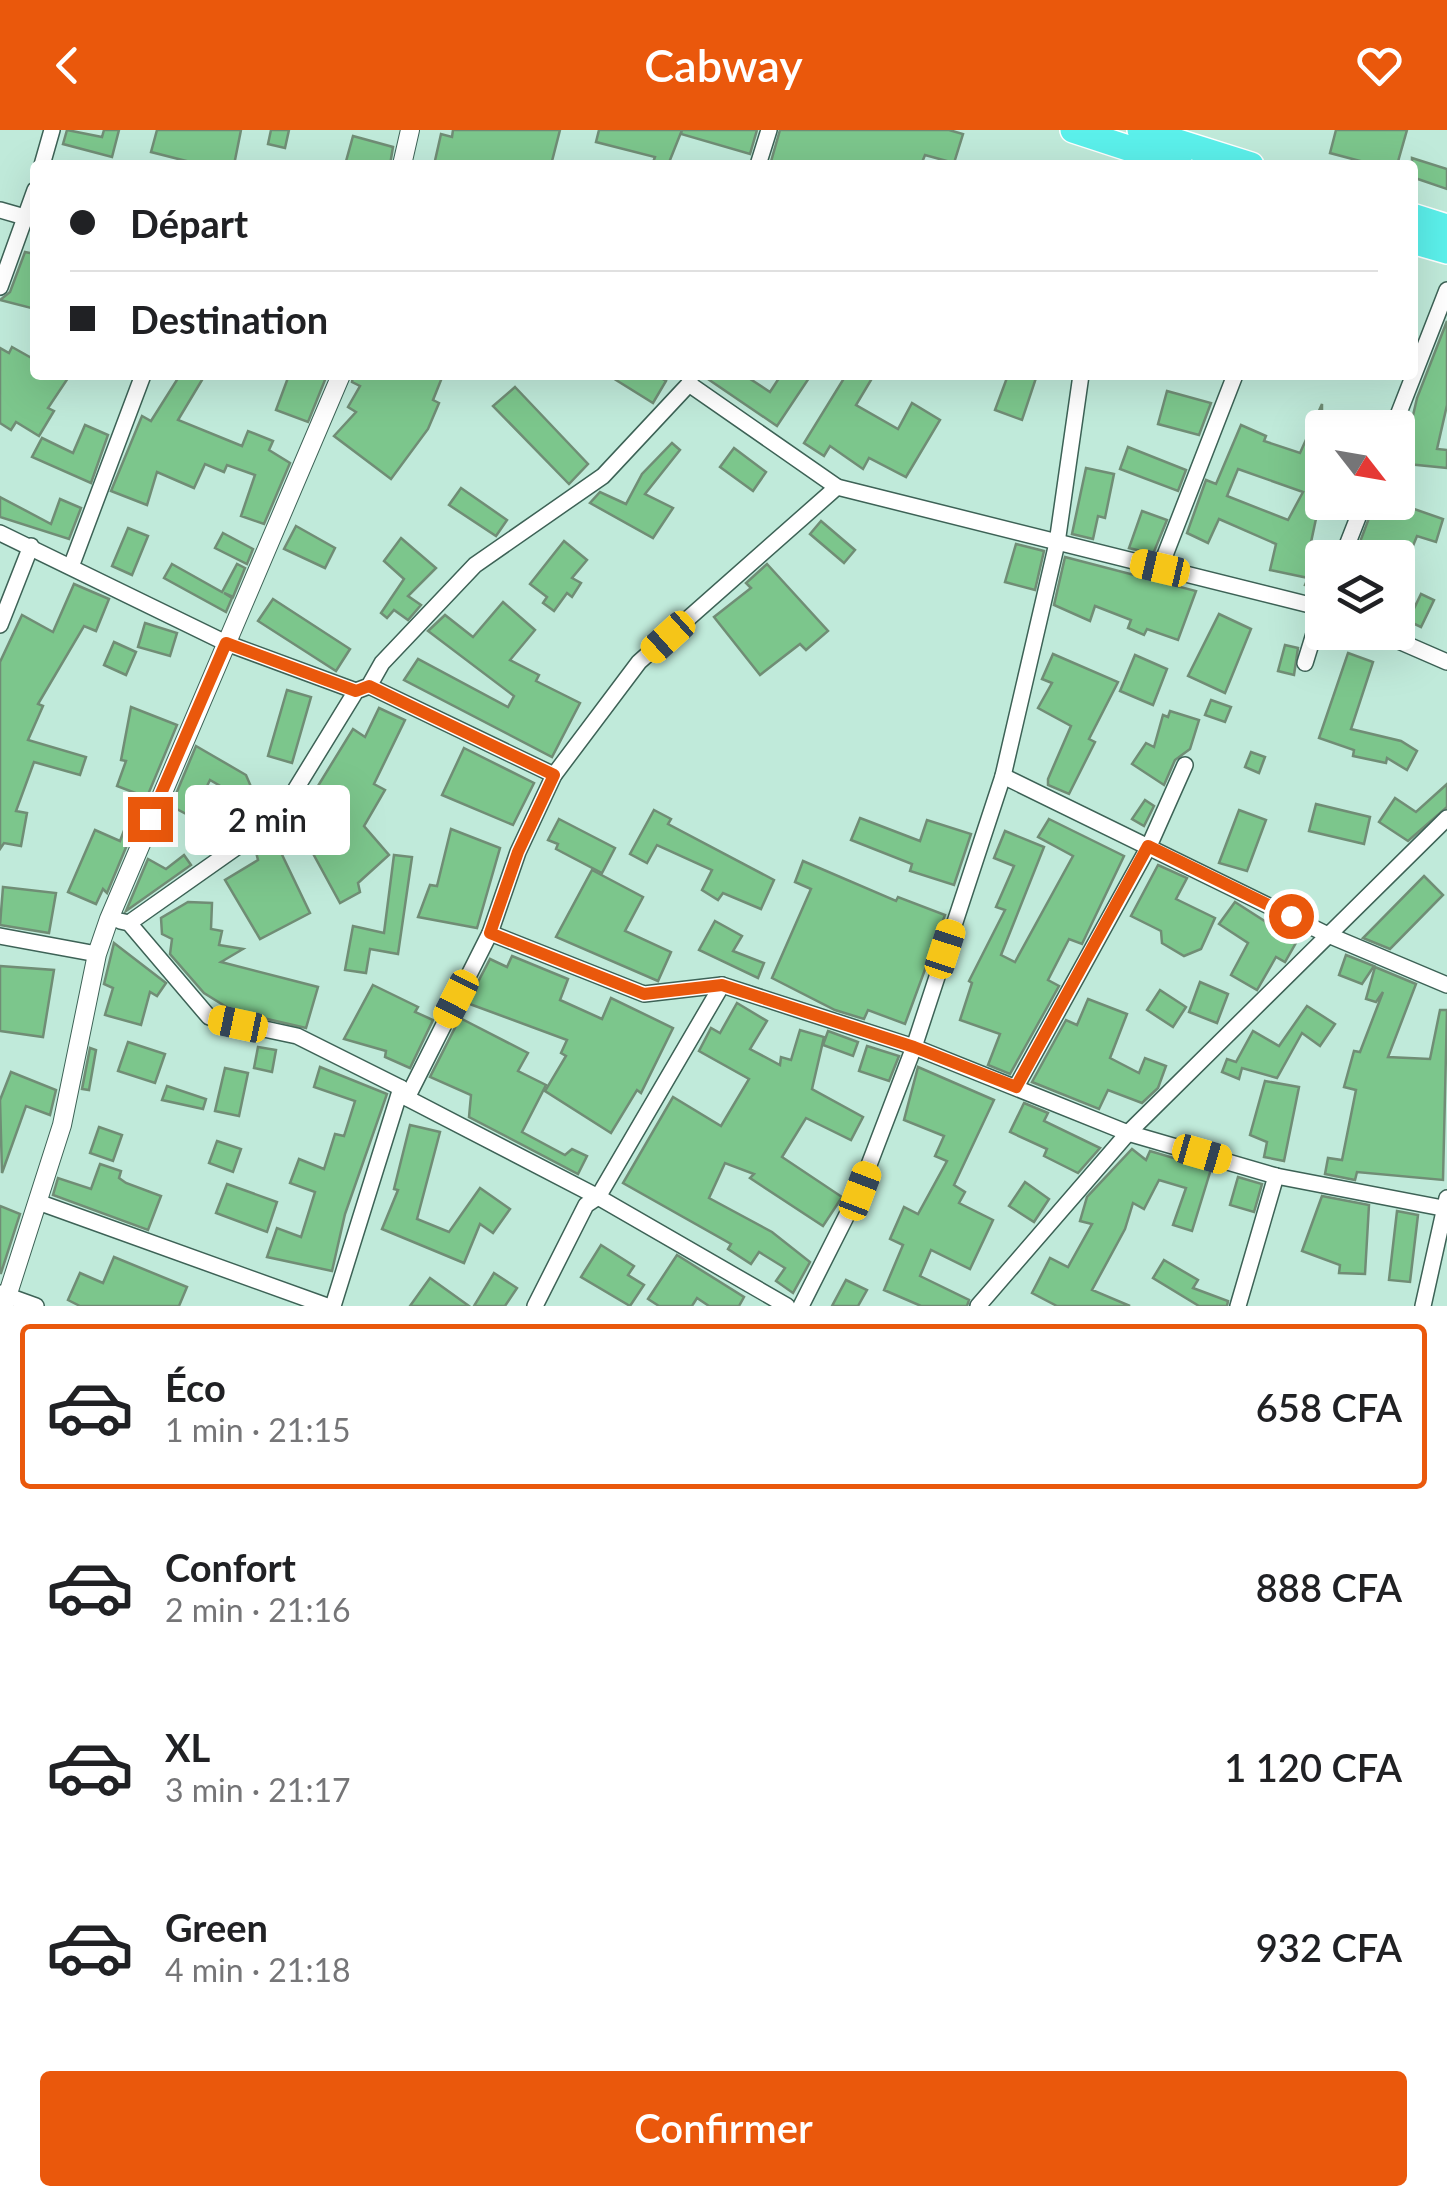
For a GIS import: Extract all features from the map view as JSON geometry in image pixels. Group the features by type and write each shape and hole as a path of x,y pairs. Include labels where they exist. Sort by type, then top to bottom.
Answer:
{"highway":[{"path":"1073,130 1157,160"},
{"path":"1140,130 1234,160"},
{"path":"1418,218 1447,227"},
{"path":"1418,242 1447,252"}],"street":[{"path":"43,160 52,130"},
{"path":"403,160 410,130"},
{"path":"760,160 769,130"},
{"path":"0,210 30,219"},
{"path":"0,287 30,221"},
{"path":"1418,364 1447,290"},
{"path":"72,564 140,380"},
{"path":"36,1306 4,1298 62,1125 97,954 339,380"},
{"path":"129,923 278,818 382,663 475,565 603,476 689,380"},
{"path":"691,380 837,487 1305,604"},
{"path":"801,1306 860,1191 914,1047 1003,776 1057,543 1081,380"},
{"path":"1160,568 1233,380"},
{"path":"1400,410 1412,380"},
{"path":"38,1202 330,1306 404,1093 490,933 518,852 554,775 639,662 837,487"},
{"path":"0,534 72,564 226,643 363,689 554,775"},
{"path":"0,625 32,546"},
{"path":"1415,648 1447,662"},
{"path":"1305,663 1309,650"},
{"path":"1016,1087 1148,846 1184,765"},
{"path":"1003,776 1326,934 1447,984"},
{"path":"1002,1306 982,1302 1128,1133 1447,818"},
{"path":"109,919 129,923 209,1018 297,1036 598,1196 788,1306"},
{"path":"490,933 644,994 722,985 914,1047 1128,1133 1276,1176 1446,1205 1423,1306"},
{"path":"0,936 97,954"},
{"path":"536,1306 586,1205 598,1196 722,985"},
{"path":"1238,1306 1276,1176"}],"building":[{"path":"67,130 102,137 104,130 119,130 112,157 63,144"},
{"path":"157,130 241,130 235,160 182,160 151,152"},
{"path":"271,130 289,130 285,148 268,144"},
{"path":"453,130 560,130 552,160 435,160 441,134 452,137"},
{"path":"599,130 682,130 670,160 654,160 655,157 596,142"},
{"path":"682,130 757,130 750,154 681,134"},
{"path":"780,130 949,130 963,134 955,160 925,155 923,160 771,160"},
{"path":"1336,130 1407,130 1398,160 1356,160 1330,153"},
{"path":"353,136 393,147 391,160 346,160"},
{"path":"1412,158 1447,169 1447,189 1418,179 1418,160"},
{"path":"25,252 30,253 30,308 0,300 10,292"},
{"path":"1447,321 1447,405 1437,449 1447,450 1447,468 1415,465 1417,398"},
{"path":"12,347 30,357 30,380 67,380 48,408 54,411 39,436 16,422 11,430 0,423 0,348 9,353"},
{"path":"177,380 202,380 178,420 242,446 248,431 273,441 269,450 290,463 264,524 241,516 255,475 227,465 224,472 205,464 194,488 157,472 147,505 111,491 142,416 151,421"},
{"path":"287,380 325,380 308,422 276,410"},
{"path":"441,380 433,400 439,403 428,429 391,479 334,436 356,412 348,407 360,386 352,382"},
{"path":"616,380 666,381 653,403"},
{"path":"709,380 752,380 770,392 778,380 808,380 777,426"},
{"path":"843,380 871,380 856,405 898,429 912,403 940,420 906,477 869,458 863,469 830,446 824,456 804,443"},
{"path":"1006,380 1035,380 1022,420 995,410"},
{"path":"515,387 588,464 569,484 493,406"},
{"path":"1167,391 1211,403 1199,435 1158,424"},
{"path":"85,425 108,435 91,483 32,457 42,438 73,453"},
{"path":"1241,425 1266,436 1264,441 1300,453 1305,442 1305,520 1316,520 1311,540 1305,540 1305,577 1270,570 1276,544 1219,519 1208,543 1187,533 1206,480 1216,484","holes":["1238,469 1303,492 1288,520 1227,496"]},
{"path":"672,443 680,450 645,494 673,508 653,538 590,503 600,492 626,504 642,474"},
{"path":"1128,447 1186,470 1178,491 1120,469"},
{"path":"734,448 766,472 753,491 720,467"},
{"path":"1086,468 1114,474 1105,518 1098,516 1093,539 1072,534"},
{"path":"461,488 507,520 496,536 449,505"},
{"path":"0,497 51,524 60,499 81,508 69,539 0,517"},
{"path":"1415,509 1443,519 1436,542 1417,536 1415,541 1361,540 1368,520 1415,520"},
{"path":"1142,511 1167,520 1153,554 1129,548"},
{"path":"821,521 855,550 844,563 810,534"},
{"path":"296,526 335,548 325,568 284,549"},
{"path":"128,528 148,536 132,575 112,566"},
{"path":"223,533 253,549 247,564 215,548"},
{"path":"401,538 436,568 408,596 421,605 408,620 394,610 387,618 381,613 404,579 384,561"},
{"path":"564,541 587,560 572,578 581,583 572,597 567,593 554,611 543,603 547,597 530,584"},
{"path":"1016,544 1044,551 1035,590 1005,582"},
{"path":"1065,557 1196,591 1178,640 1147,629 1144,635 1128,628 1131,620 1095,606 1090,621 1054,605"},
{"path":"172,564 222,592 237,564 245,568 233,597 224,593 232,598 226,612 164,578"},
{"path":"767,564 828,631 806,650 800,644 760,675 714,617 751,588 746,583"},
{"path":"74,584 109,599 96,631 84,626 38,704 43,706 28,740 86,757 80,775 34,762 16,811 27,813 21,846 4,843 0,849 0,662 22,615 53,632"},
{"path":"1421,594 1434,600 1421,627 1415,624 1415,606"},
{"path":"273,599 350,649 336,671 258,621"},
{"path":"503,602 535,630 510,660 539,675 536,681 580,703 552,757 404,680 418,659 508,707 514,696 428,631 445,615 473,637"},
{"path":"1219,614 1251,629 1225,693 1188,676"},
{"path":"145,623 177,633 170,656 138,647"},
{"path":"114,642 136,652 126,675 104,665"},
{"path":"1285,645 1298,648 1294,675 1278,671"},
{"path":"1348,653 1373,662 1351,729 1401,741 1417,751 1407,770 1387,758 1386,763 1353,756 1354,750 1319,738"},
{"path":"1053,654 1118,682 1089,739 1095,742 1069,794 1048,785 1048,779 1071,726 1038,708 1052,683 1042,679"},
{"path":"1135,655 1167,669 1153,705 1120,691"},
{"path":"287,690 311,697 292,763 268,756"},
{"path":"1211,700 1231,707 1225,722 1205,715"},
{"path":"131,707 177,725 107,893 103,889 96,904 68,892 95,830 120,841 138,794 117,786 126,761 121,760"},
{"path":"379,708 405,720 374,784 385,790 364,826 389,855 358,883 360,892 340,903 310,848 344,830 305,807 353,729 365,737"},
{"path":"1170,711 1199,720 1190,749 1175,760 1164,785 1132,764 1146,743 1154,747 1163,715 1168,717"},
{"path":"196,746 246,775 261,810 210,780 192,817 171,806"},
{"path":"464,748 534,783 513,825 442,795"},
{"path":"1251,752 1265,757 1259,773 1245,767"},
{"path":"1447,784 1447,807 1408,841 1379,822 1395,798 1416,812"},
{"path":"1145,800 1154,806 1144,826 1132,819"},
{"path":"1316,804 1370,817 1364,844 1309,831"},
{"path":"654,810 671,819 668,824 774,880 761,909 723,893 718,900 702,890 712,870 657,845 647,863 630,854"},
{"path":"1239,810 1266,820 1247,871 1219,863"},
{"path":"860,818 920,841 927,820 971,834 954,885 910,871 912,864 851,840"},
{"path":"559,819 615,848 602,873 556,849 558,844 548,840"},
{"path":"1049,819 1124,856 1082,944 1069,939 1048,980 1059,986 1010,1074 988,1065 1000,1034 960,1020 972,983 969,981 1005,910 996,907 1014,866 994,858 1005,831 1044,847 1001,955 1015,962 1073,856 1038,837"},
{"path":"451,829 500,848 477,928 418,917 430,885 437,886"},
{"path":"274,838 310,913 260,939 225,880 258,860 255,848"},
{"path":"184,855 191,865 126,911 148,859 166,869"},
{"path":"394,855 412,857 398,954 370,949 366,973 345,970 353,926 384,933"},
{"path":"803,861 896,901 898,897 945,915 905,1024 868,1010 864,1019 835,1010 772,978 811,889 795,882"},
{"path":"1158,865 1187,878 1176,899 1215,918 1201,949 1184,956 1162,943 1161,931 1131,916"},
{"path":"592,870 643,897 625,931 671,952 658,981 556,937"},
{"path":"1424,876 1443,895 1390,949 1363,938"},
{"path":"3,887 56,893 49,933 0,925"},
{"path":"188,902 212,903 211,929 222,931 219,945 243,949 221,962 318,987 306,1028 233,1011 204,993 170,954 172,939 162,934 161,918"},
{"path":"1235,902 1277,929 1280,924 1301,934 1285,962 1276,957 1257,990 1231,975 1248,943 1219,924"},
{"path":"715,921 742,936 733,951 764,963 758,978 699,950"},
{"path":"114,943 166,983 157,996 150,992 141,1025 105,1015 113,988 104,984"},
{"path":"1346,955 1374,966 1362,984 1339,975"},
{"path":"512,956 568,979 560,1000 602,1019 611,998 673,1028 641,1093 637,1090 611,1133 545,1091 566,1056 561,1053 567,1040 467,1003 490,959 507,967"},
{"path":"0,966 54,970 43,1037 0,1031"},
{"path":"1375,967 1416,984 1388,1057 1430,1059 1440,1010 1447,1010 1443,1180 1357,1172 1355,1180 1325,1174 1328,1158 1342,1160 1356,1090 1344,1087 1354,1051 1360,1052 1383,992 1376,1002 1366,999"},
{"path":"1200,982 1228,994 1217,1023 1189,1012"},
{"path":"373,985 418,1007 415,1012 433,1020 410,1068 385,1057 386,1051 344,1039"},
{"path":"1160,990 1186,1007 1173,1027 1147,1010"},
{"path":"1088,999 1127,1014 1110,1058 1139,1073 1145,1058 1166,1066 1158,1088 1142,1103 1108,1090 1099,1109 1032,1082 1066,1020 1077,1025"},
{"path":"737,1003 767,1021 750,1049 780,1065 781,1057 791,1060 800,1030 824,1037 812,1089 863,1117 851,1140 806,1118 782,1157 842,1197 823,1226 750,1178 754,1174 725,1163 709,1198 772,1232 810,1262 793,1293 776,1281 785,1268 759,1252 751,1264 728,1249 731,1244 623,1183 673,1097 721,1126 749,1079 699,1051 711,1028 720,1033"},
{"path":"1307,1006 1335,1024 1320,1046 1302,1033 1277,1078 1242,1068 1239,1079 1222,1072 1227,1059 1236,1062 1253,1031 1279,1046"},
{"path":"460,1018 528,1053 518,1071 546,1085 522,1132 565,1155 572,1149 587,1156 578,1174 469,1117 471,1095 430,1077"},
{"path":"828,1031 858,1042 853,1056 823,1045"},
{"path":"128,1042 165,1054 155,1083 118,1071"},
{"path":"867,1046 899,1056 889,1081 859,1071"},
{"path":"258,1047 276,1050 272,1072 254,1068"},
{"path":"90,1048 96,1050 89,1090 82,1089"},
{"path":"320,1067 387,1094 345,1214 332,1271 267,1257 277,1228 301,1237 315,1192 290,1183 299,1159 324,1169 335,1134 344,1136 355,1101 314,1087"},
{"path":"918,1067 994,1100 954,1185 965,1192 959,1203 993,1220 970,1269 931,1250 920,1276 969,1300 967,1306 921,1306 884,1290 903,1245 890,1239 904,1207 918,1214 947,1161 935,1156 944,1136 904,1120"},
{"path":"225,1068 248,1073 239,1116 215,1111"},
{"path":"11,1072 56,1090 50,1115 26,1106 2,1173 0,1100"},
{"path":"1265,1081 1299,1087 1284,1161 1264,1157 1267,1142 1250,1135"},
{"path":"167,1086 206,1099 203,1109 162,1100"},
{"path":"1024,1103 1048,1113 1044,1121 1100,1148 1078,1173 1044,1156 1047,1149 1010,1132"},
{"path":"410,1125 440,1132 417,1219 449,1232 480,1188 510,1209 493,1233 480,1224 464,1263 382,1229 398,1190 394,1189"},
{"path":"99,1127 122,1135 113,1161 90,1153"},
{"path":"217,1141 241,1149 233,1172 209,1163"},
{"path":"1132,1149 1146,1160 1150,1151 1211,1169 1192,1231 1173,1225 1186,1188 1159,1180 1144,1209 1133,1203 1125,1229 1092,1290 1130,1306 1057,1306 1032,1293 1050,1258 1068,1267 1092,1224 1080,1221 1087,1197"},
{"path":"100,1164 121,1171 119,1178 126,1183 161,1196 148,1230 53,1195 58,1178 91,1189"},
{"path":"1238,1177 1262,1184 1254,1212 1230,1205"},
{"path":"1025,1182 1049,1199 1034,1222 1009,1206"},
{"path":"227,1184 277,1202 267,1232 216,1213"},
{"path":"1322,1196 1369,1205 1365,1274 1339,1273 1340,1265 1302,1251"},
{"path":"0,1206 20,1214 1,1273 0,1273"},
{"path":"1397,1211 1418,1215 1410,1282 1389,1280"},
{"path":"601,1245 634,1266 628,1275 644,1285 630,1306 581,1277"},
{"path":"677,1255 744,1297 739,1306 709,1306 697,1298 692,1306 659,1306 648,1299"},
{"path":"114,1257 187,1287 179,1306 80,1306 68,1300 80,1273 103,1283"},
{"path":"1164,1260 1198,1280 1193,1288 1228,1301 1227,1306 1199,1306 1153,1278"},
{"path":"494,1273 517,1288 505,1306 474,1306"},
{"path":"430,1278 469,1306 410,1306"},
{"path":"846,1280 867,1290 858,1306 832,1306"}],"route":[{"path":"150,819 226,643 356,691 369,686 554,775 518,852 490,933 644,994 722,985 914,1047 1016,1087 1148,846 1291,916"}]}
